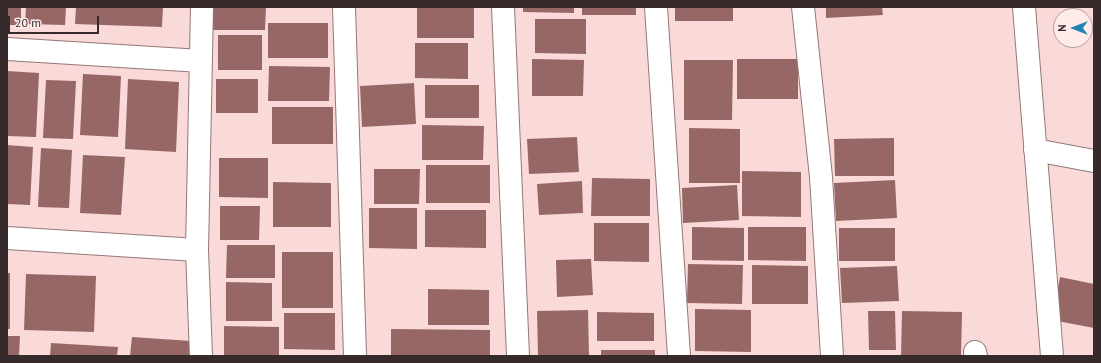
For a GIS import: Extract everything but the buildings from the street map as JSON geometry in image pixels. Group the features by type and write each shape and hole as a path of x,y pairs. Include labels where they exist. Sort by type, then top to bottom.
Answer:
{"street":[{"path":"201,356 197,250 202,7"},
{"path":"344,7 355,356"},
{"path":"503,7 518,356"},
{"path":"656,7 679,356"},
{"path":"803,7 821,177 832,356"},
{"path":"1024,7 1052,356"},
{"path":"7,49 201,61"},
{"path":"1035,150 1094,161"},
{"path":"7,238 197,250"}]}
